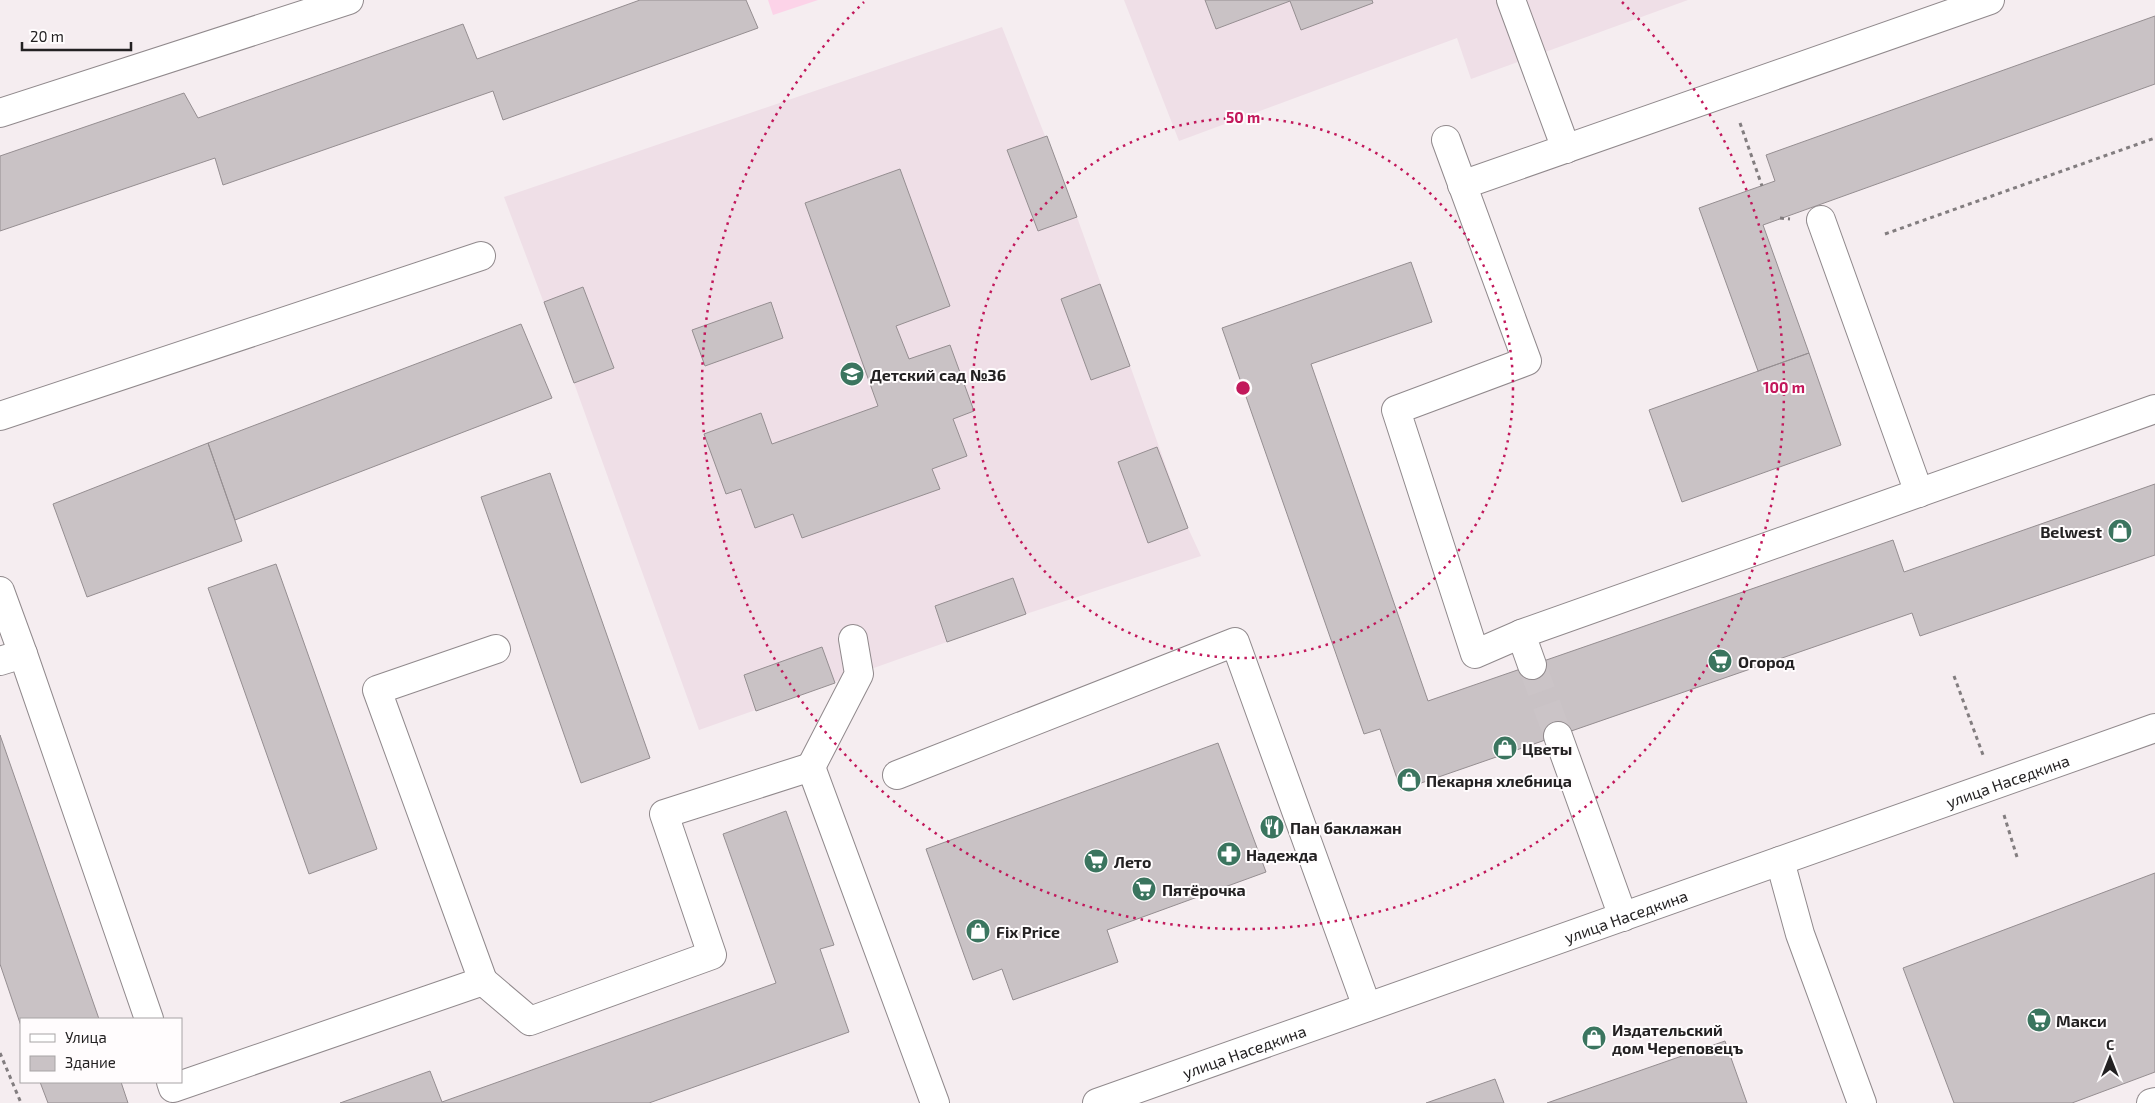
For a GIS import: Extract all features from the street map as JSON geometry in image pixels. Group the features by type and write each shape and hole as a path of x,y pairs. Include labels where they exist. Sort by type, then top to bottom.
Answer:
{"street":[{"path":"0,113 349,0"},
{"path":"1511,0 1566,149"},
{"path":"1462,185 1990,0"},
{"path":"1446,140 1527,361 1396,410 1474,654 1521,634 2155,409"},
{"path":"1821,220 1919,493"},
{"path":"0,416 481,256"},
{"path":"0,590 12,658 149,1018"},
{"path":"1521,634 1532,665"},
{"path":"496,649 377,690 483,981 530,1021 712,956 664,814 811,767 859,674 853,639"},
{"path":"896,775 1236,642 1367,1007"},
{"name":"улица Наседкина","path":"1097,1103 2155,728"},
{"path":"1558,736 1623,917"},
{"path":"811,767 935,1103"},
{"path":"1780,862 1800,934 1862,1103"},
{"path":"171,1083 173,1088 483,981"}],"path":[{"path":"1728,92 1762,186"},
{"path":"1885,234 2155,138"},
{"path":"0,1053 21,1103"}],"shaded area":[{"path":"768,0 818,0 773,15"},
{"path":"1124,0 1688,0 1471,79 1457,38 1179,141"},
{"name":"Детский сад №36","path":"1002,27 1077,217 1188,528 1201,556 1026,614 699,730 574,383 504,197"}],"building":[{"path":"640,0 746,0 758,28 503,120 493,91 223,185 215,158 0,231 0,156 184,93 198,118 463,24 477,59"},
{"path":"1205,0 1372,0 1373,3 1301,30 1290,1 1216,29"},
{"path":"2155,16 2155,84 1763,225 1809,353 1758,371 1699,208 1775,181 1766,155"},
{"path":"1047,136 1077,217 1038,231 1007,150"},
{"path":"900,169 950,306 896,326 909,359 950,345 974,411 953,419 967,456 932,469 940,489 802,538 793,514 755,528 741,489 726,494 704,434 761,413 772,444 878,406 805,203"},
{"path":"1411,262 1432,322 1311,364 1428,701 1893,540 1904,572 2155,484 2155,555 1920,636 1912,613 1401,790 1380,729 1364,734 1222,328"},
{"path":"1100,284 1130,366 1091,380 1061,299"},
{"path":"583,287 614,368 574,383 544,302"},
{"path":"771,302 783,338 705,366 692,330"},
{"path":"521,324 552,398 235,520 208,443"},
{"path":"1809,353 1841,445 1682,502 1649,410"},
{"path":"208,443 242,541 87,597 53,504"},
{"path":"1157,447 1188,528 1148,543 1118,462"},
{"path":"550,473 650,758 581,783 481,497"},
{"path":"276,564 377,849 309,874 208,588"},
{"path":"1013,578 1026,614 947,642 935,606"},
{"path":"822,647 835,683 756,711 744,675"},
{"path":"0,735 99,1018 20,1018 20,1023 0,964"},
{"name":"Лето","path":"1218,743 1266,872 1107,930 1118,962 1013,1000 1002,969 973,980 926,849"},
{"path":"786,811 834,945 820,949 849,1032 649,1103 340,1103 430,1071 442,1102 776,983 723,834"},
{"name":"Макси","path":"2155,873 2155,1072 2072,1103 1954,1103 1903,968"},
{"path":"1725,1041 1747,1103 1547,1103"},
{"path":"1495,1079 1504,1103 1426,1103"},
{"path":"40,1083 121,1083 128,1103 48,1103"}],"tunnel":[{"path":"1532,665 1558,736"}],"place":[{"name":"Детский сад №36","path":"852,374"},
{"name":"Belwest","path":"2120,531"},
{"name":"Огород","path":"1720,661"},
{"name":"Цветы","path":"1505,748"},
{"name":"Пекарня хлебница","path":"1409,780"},
{"name":"Пан баклажан","path":"1272,827"},
{"name":"Надежда","path":"1229,854"},
{"name":"Лето","path":"1096,861"},
{"name":"Пятёрочка","path":"1144,889"},
{"name":"Fix Price","path":"978,931"},
{"name":"Макси","path":"2039,1020"},
{"name":"Издательский дом Череповецъ","path":"1594,1038"}]}
